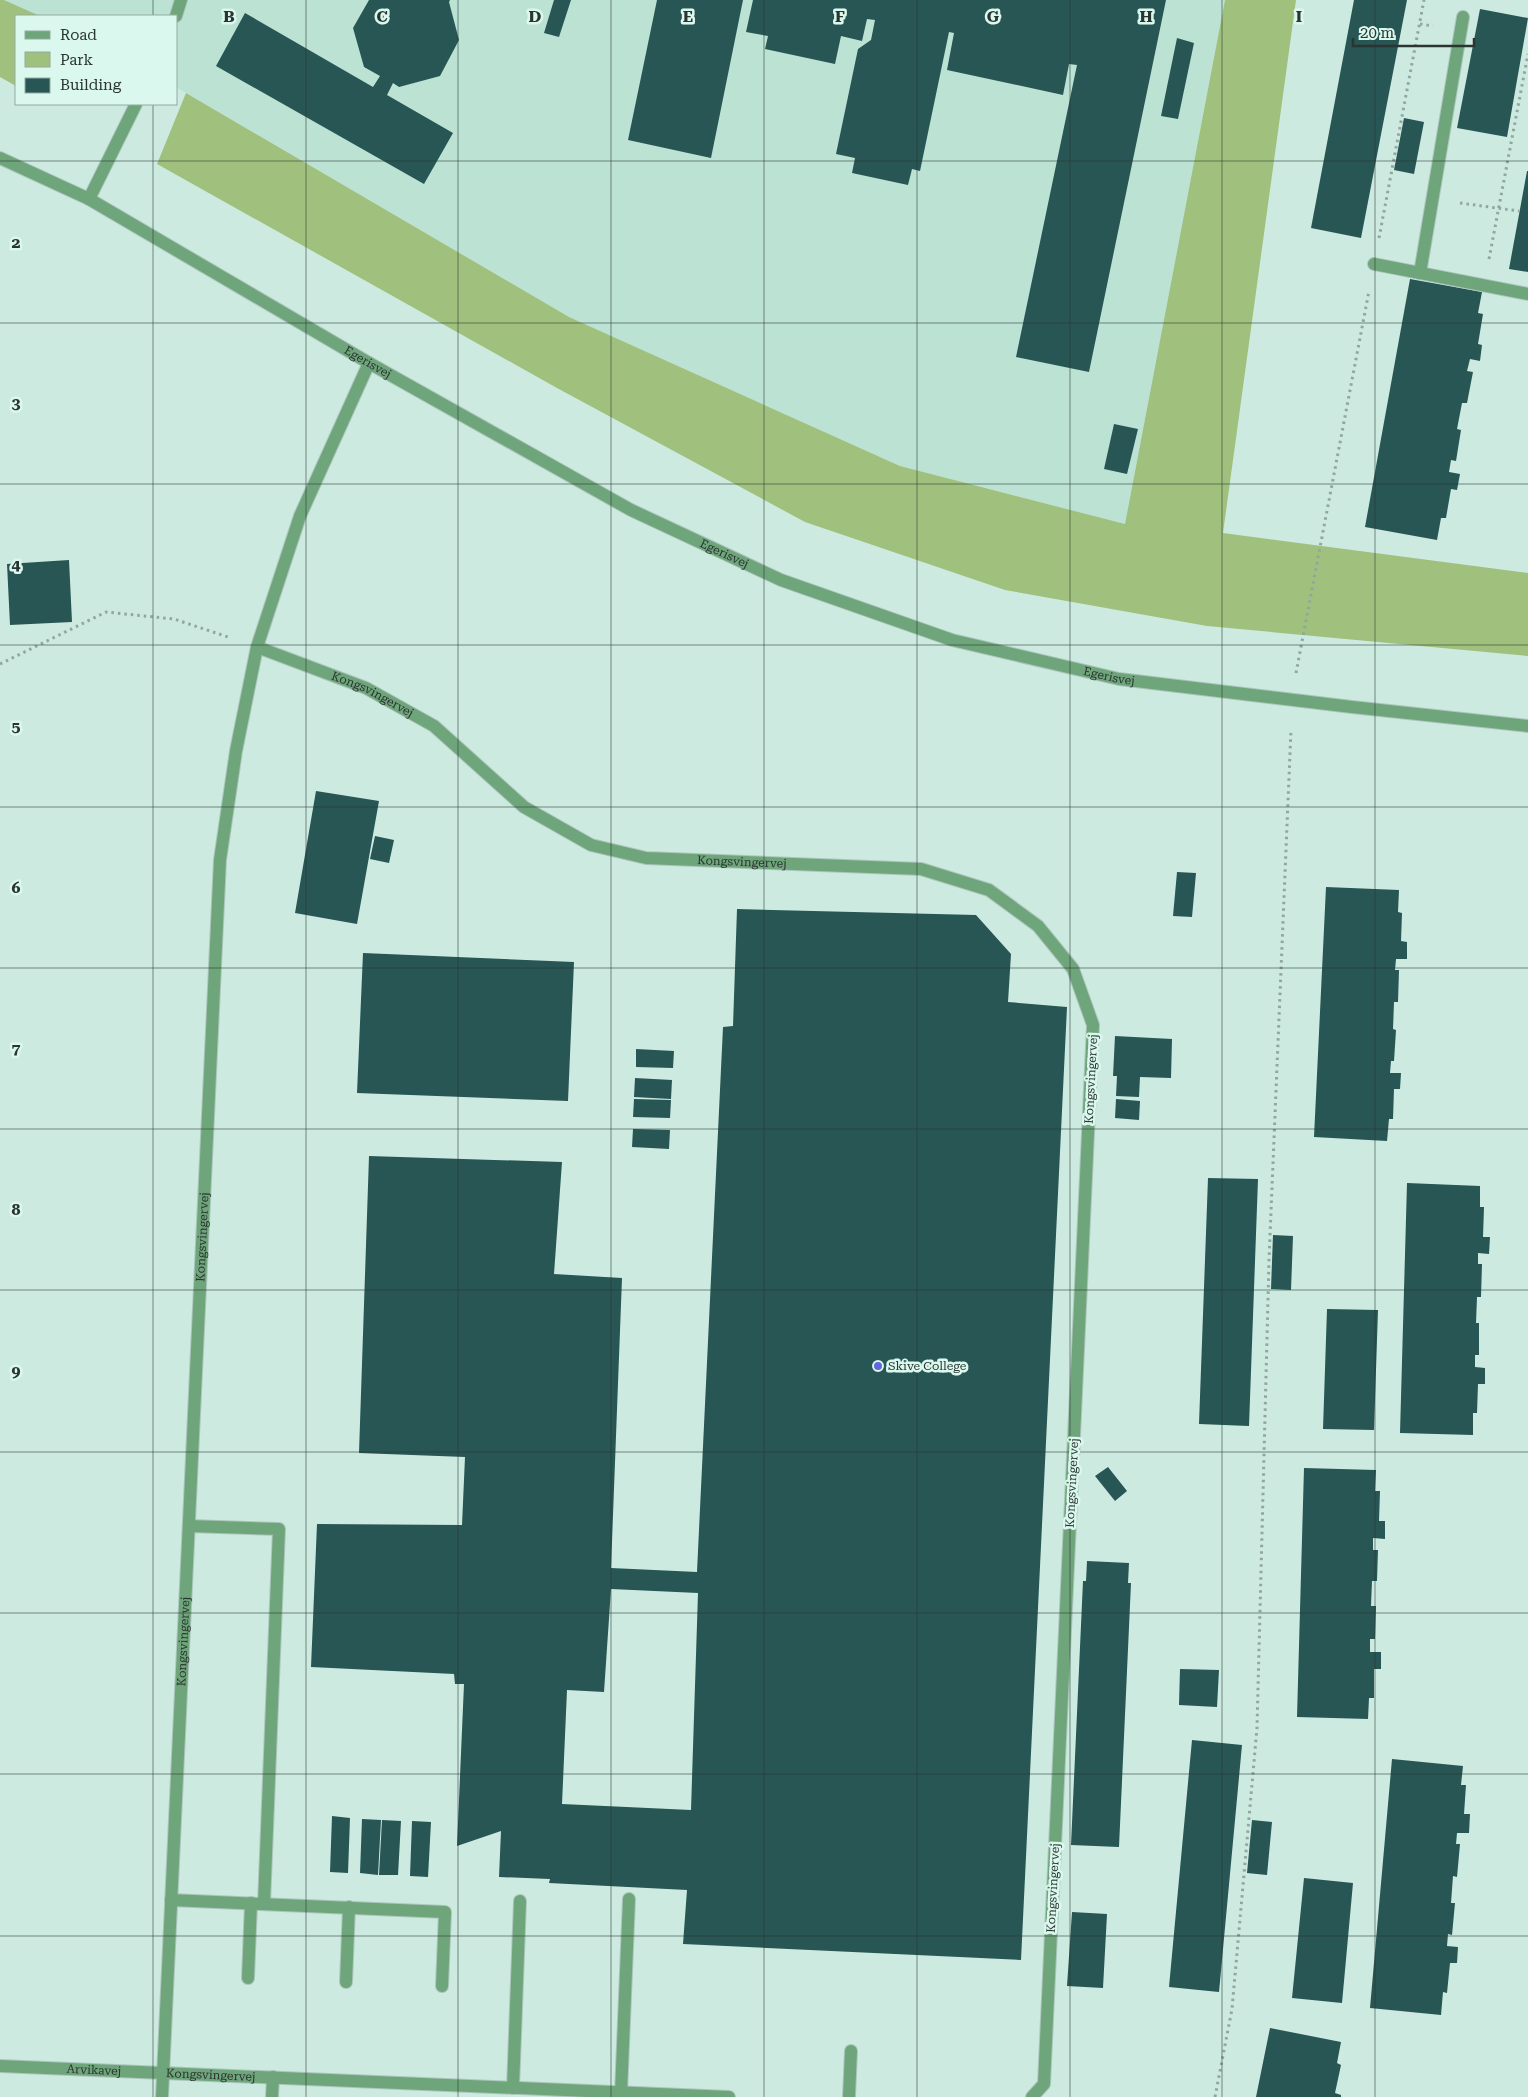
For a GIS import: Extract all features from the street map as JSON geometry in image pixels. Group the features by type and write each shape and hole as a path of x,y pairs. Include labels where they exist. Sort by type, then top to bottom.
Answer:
{"street":[{"path":"176,15 181,0"},
{"path":"1420,273 1463,17"},
{"path":"89,199 136,105"},
{"name":"Egerisvej","path":"0,158 89,199 369,363 631,510 781,580 952,640 1119,679 1528,726"},
{"path":"1374,264 1485,284 1528,294"},
{"name":"Kongsvingervej","path":"369,363 300,516 257,647 236,751 220,860 163,2072 729,2097"},
{"name":"Kongsvingervej","path":"257,647 366,688 434,726 524,807 592,845 646,858 921,869 989,890 1038,926 1073,969 1093,1025 1044,2084 1032,2097"},
{"path":"189,1526 278,1529 258,1903 248,1978"},
{"path":"621,2092 629,1899"},
{"path":"171,1900 445,1912 442,1986"},
{"path":"513,2088 520,1901"},
{"path":"346,1982 349,1907"},
{"path":"849,2097 851,2050"},
{"name":"Arvikavej","path":"0,2066 163,2072"},
{"path":"162,2097 163,2072"},
{"path":"272,2097 273,2077"},
{"path":"424,2084 424,2097"}],"path":[{"path":"1215,2097 1232,2008 1257,1728 1269,1260 1289,804 1291,699 1424,0"},
{"path":"1485,284 1528,54"},
{"path":"1432,199 1520,211"},
{"path":"0,664 106,612 174,619 257,647"}],"shaded area":[{"path":"4,0 1225,0 1125,524 900,466 569,317 178,88 178,15 38,15"}],"green space":[{"path":"0,0 4,0 38,15 15,15 15,85 0,77"},
{"path":"1225,0 1296,0 1223,533 1528,573 1528,656 1207,626 1005,590 805,522 557,388 157,164 186,93 569,317 900,466 1125,524"}],"building":[{"path":"369,0 450,0 459,40 440,76 399,87 393,83 387,95 453,133 424,184 216,66 245,13 373,87 380,76 364,67 353,28"},
{"path":"554,0 571,0 559,37 544,33"},
{"path":"657,0 743,0 711,158 628,140"},
{"path":"753,0 1166,0 1089,372 1016,357 1077,65 1069,64 1063,95 947,70 954,33 949,32 920,171 912,169 908,185 852,173 855,158 836,154 858,49 871,40 875,20 867,19 862,41 841,36 835,64 765,49 768,36 746,32"},
{"path":"1354,0 1407,0 1361,238 1311,228"},
{"path":"1480,9 1528,18 1507,137 1457,128"},
{"path":"1177,38 1194,43 1178,119 1161,116"},
{"path":"1404,118 1424,122 1414,174 1394,170"},
{"path":"1528,171 1528,272 1509,269"},
{"path":"1410,279 1482,292 1478,313 1483,314 1478,344 1482,345 1480,361 1470,359 1467,371 1473,372 1467,403 1462,403 1457,429 1461,430 1456,461 1451,460 1449,472 1460,474 1457,490 1451,489 1446,518 1441,518 1437,540 1365,527"},
{"path":"1114,424 1138,429 1127,474 1104,469"},
{"path":"69,560 72,622 10,625 7,564"},
{"path":"316,791 379,801 357,924 295,913"},
{"path":"375,836 394,840 389,863 370,859"},
{"path":"1177,872 1196,873 1192,917 1173,916"},
{"path":"1326,887 1399,890 1398,912 1402,913 1401,941 1407,942 1407,959 1396,959 1395,970 1399,970 1398,1002 1394,1002 1393,1029 1396,1030 1394,1061 1391,1061 1390,1073 1401,1073 1400,1089 1394,1089 1393,1119 1389,1119 1387,1141 1314,1137"},
{"name":"Skive College","path":"737,909 976,915 1011,954 1008,1002 1067,1007 1021,1960 683,1944 687,1890 549,1883 550,1879 499,1877 501,1831 457,1846 464,1684 455,1684 454,1674 311,1667 317,1524 462,1525 465,1457 359,1453 369,1156 562,1162 554,1274 622,1278 611,1568 697,1572 723,1027 733,1026","holes":["611,1589 698,1593 691,1810 562,1804 567,1690 604,1692"]},
{"path":"363,953 574,962 568,1101 357,1093"},
{"path":"1115,1036 1172,1039 1171,1078 1140,1077 1139,1097 1116,1096 1117,1076 1113,1076"},
{"path":"636,1049 674,1051 673,1068 636,1067"},
{"path":"635,1078 672,1080 671,1099 634,1097"},
{"path":"634,1099 671,1100 670,1118 633,1117"},
{"path":"1116,1099 1140,1101 1139,1120 1115,1118"},
{"path":"633,1129 670,1130 669,1149 632,1147"},
{"path":"1208,1178 1258,1179 1249,1426 1199,1424"},
{"path":"1407,1183 1480,1186 1480,1207 1484,1207 1483,1237 1490,1237 1489,1254 1478,1253 1478,1264 1482,1264 1481,1297 1477,1297 1476,1323 1479,1323 1479,1355 1475,1355 1475,1367 1485,1368 1485,1384 1478,1384 1477,1413 1473,1413 1473,1435 1400,1433"},
{"path":"1273,1235 1293,1236 1291,1290 1271,1289"},
{"path":"1327,1309 1378,1310 1374,1430 1323,1429"},
{"path":"1108,1467 1127,1491 1115,1501 1095,1476"},
{"path":"1304,1468 1376,1470 1375,1491 1380,1491 1379,1521 1385,1521 1385,1539 1373,1538 1373,1550 1378,1550 1377,1581 1372,1581 1371,1606 1376,1606 1375,1639 1370,1639 1370,1652 1381,1652 1381,1669 1374,1669 1374,1698 1369,1698 1368,1719 1297,1717"},
{"path":"1087,1561 1129,1563 1128,1583 1131,1583 1119,1847 1071,1845 1083,1581 1086,1581"},
{"path":"1180,1669 1219,1670 1217,1707 1179,1705"},
{"path":"1192,1740 1242,1745 1219,1992 1169,1987"},
{"path":"1392,1759 1463,1766 1461,1785 1466,1785 1464,1814 1470,1814 1469,1833 1457,1833 1456,1844 1460,1844 1457,1877 1453,1876 1451,1903 1455,1903 1452,1935 1448,1934 1447,1946 1458,1947 1457,1963 1450,1963 1447,1993 1443,1992 1441,2015 1370,2008"},
{"path":"332,1816 350,1818 348,1873 330,1872"},
{"path":"362,1819 381,1820 378,1875 360,1873"},
{"path":"382,1820 401,1821 398,1875 379,1875"},
{"path":"1252,1820 1272,1822 1267,1875 1247,1873"},
{"path":"412,1821 431,1822 428,1877 410,1876"},
{"path":"1304,1878 1353,1883 1342,2003 1292,1998"},
{"path":"1072,1912 1107,1914 1103,1988 1067,1986"},
{"path":"1270,2028 1341,2042 1337,2063 1341,2065 1335,2093 1341,2095 1341,2097 1256,2097"}],"place":[{"name":"Skive College","path":"878,1366"}]}
